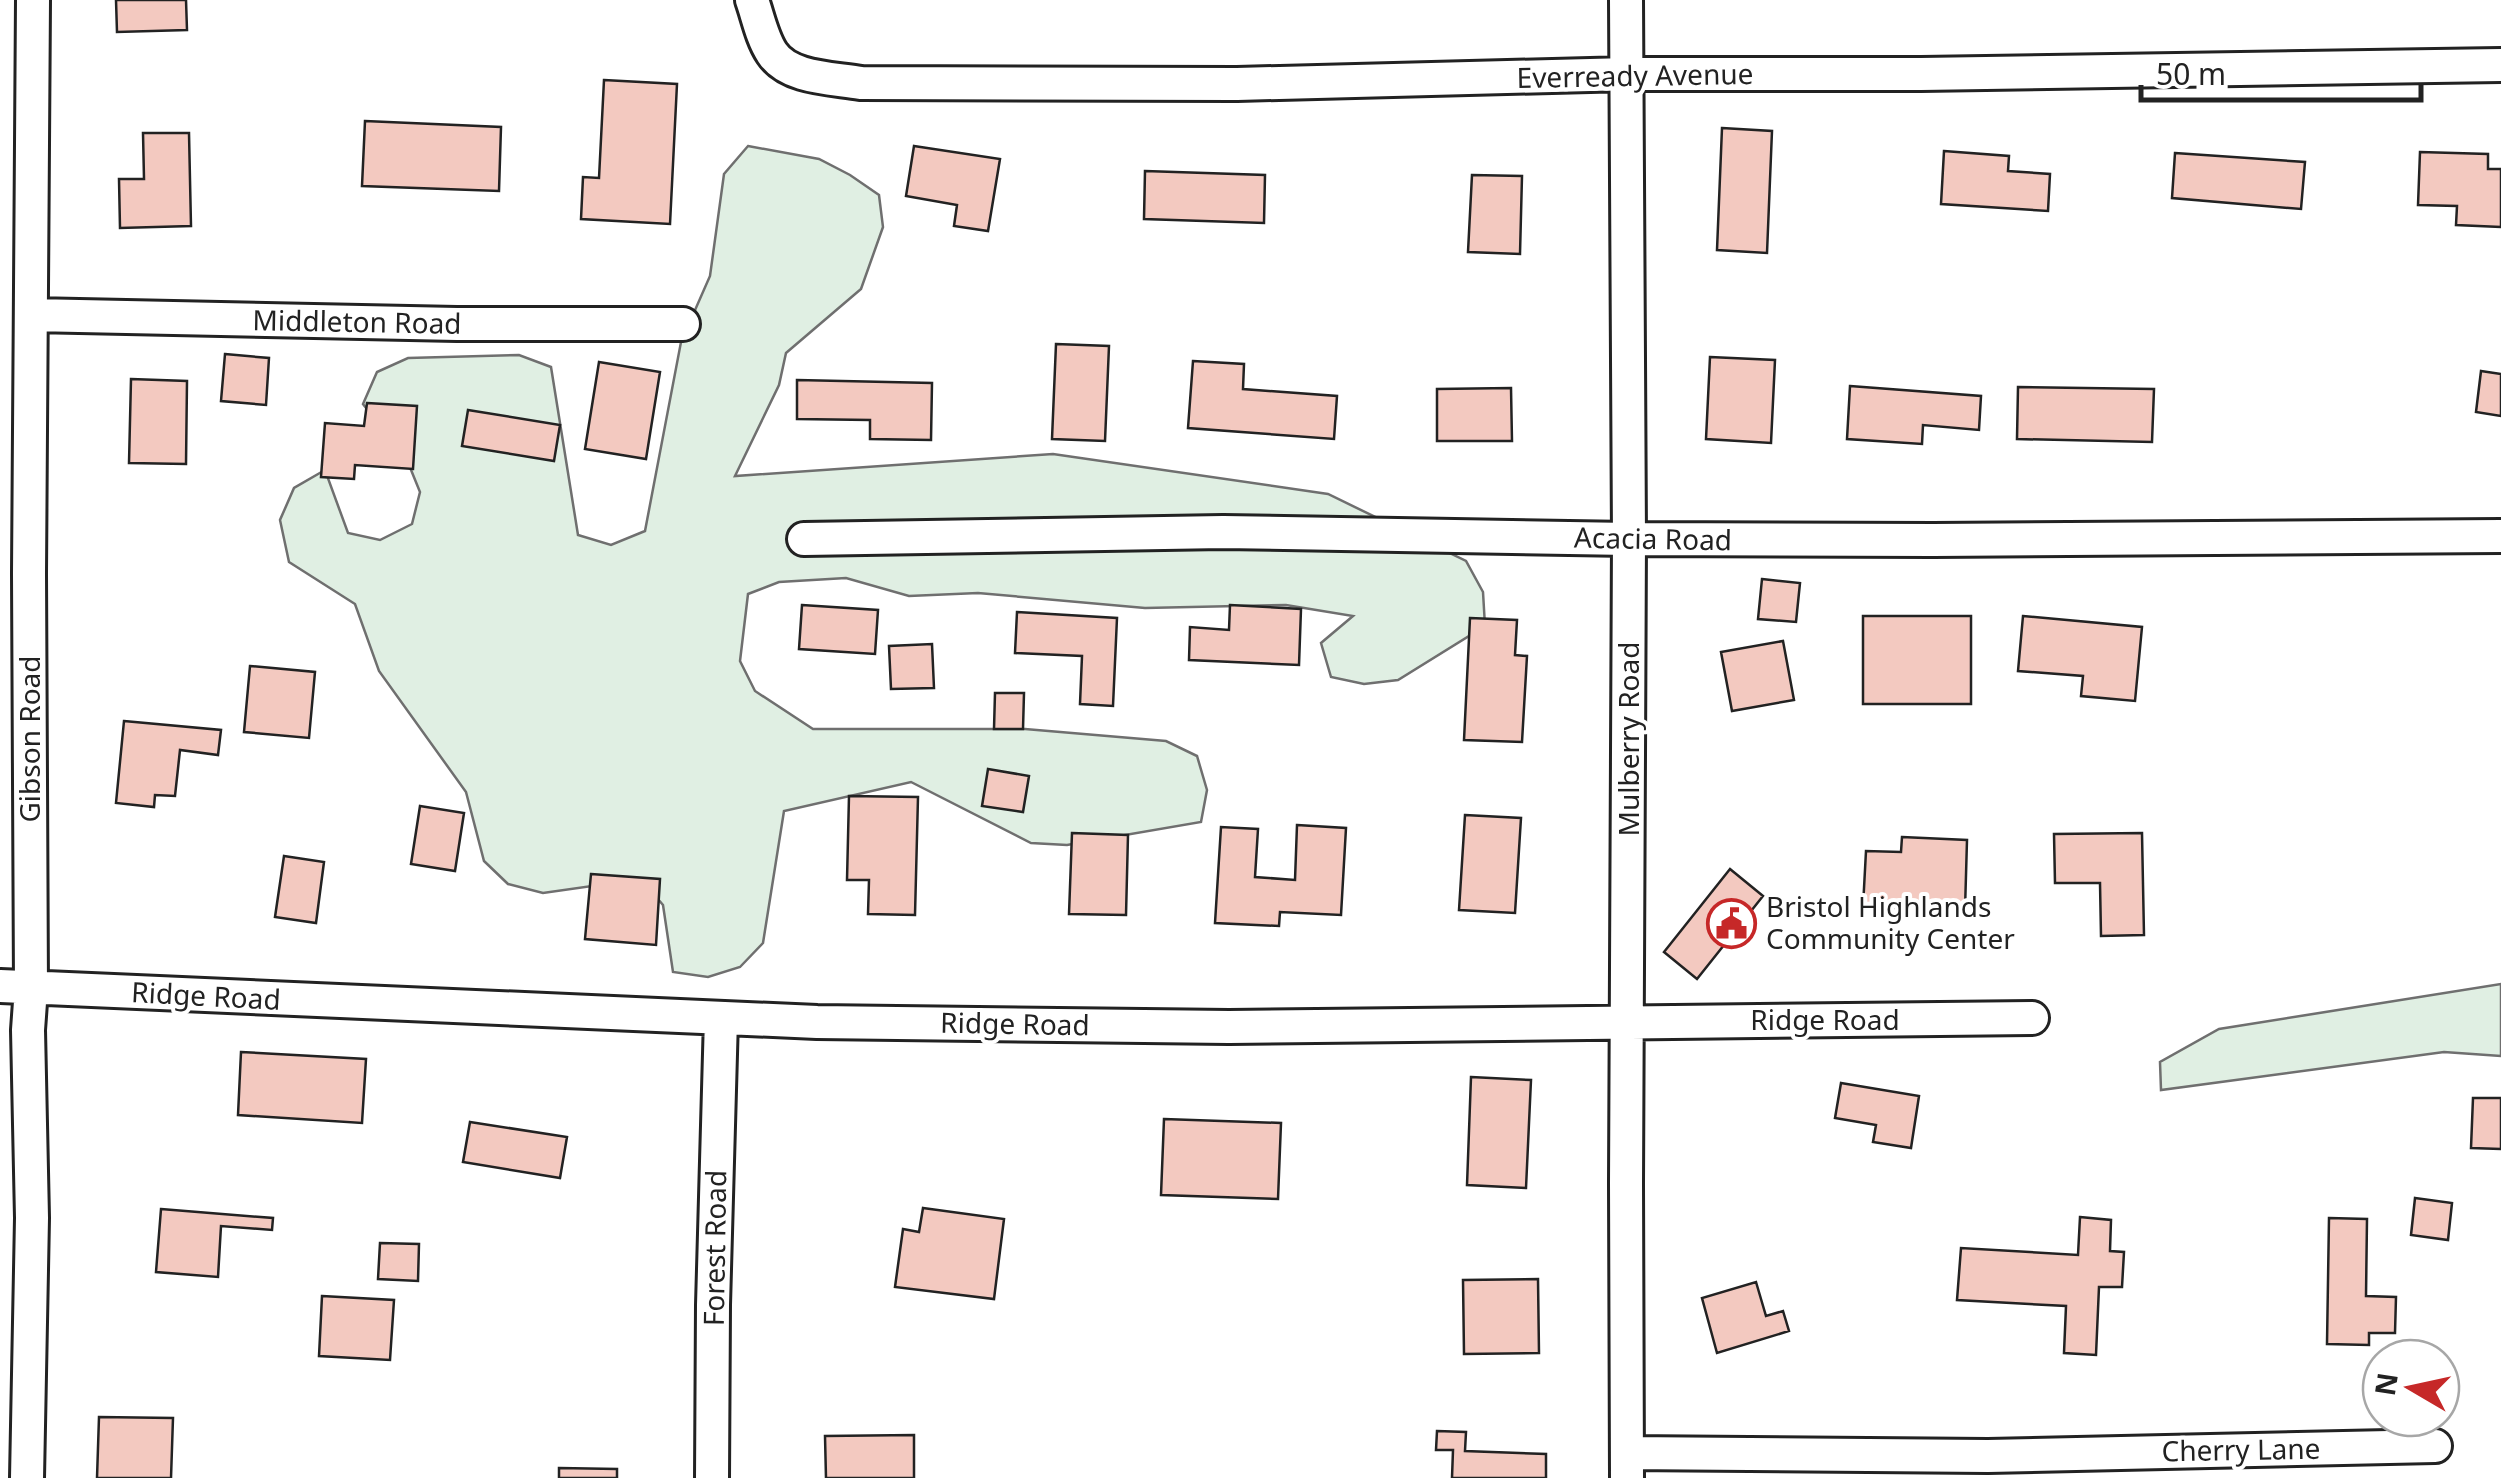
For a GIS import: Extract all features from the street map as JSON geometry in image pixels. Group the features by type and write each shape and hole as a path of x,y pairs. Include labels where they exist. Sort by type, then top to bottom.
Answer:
{"street":[{"name":"Gibson Road","path":"27,1478 32,1218 28,1030 16,987 29,574 32,0"},
{"name":"Everready Avenue","path":"752,0 770,50 780,62 806,74 862,83 1237,84 1628,74 1921,74 2501,65"},
{"name":"Mulberry Road","path":"1626,0 1627,1466"},
{"name":"Middleton Road","path":"32,315 457,324 683,324"},
{"name":"Acacia Road","path":"804,539 1223,532 1629,539 2501,536"},
{"name":"Ridge Road","path":"16,987 817,1022 1229,1026 2032,1018"},
{"name":"Forest Road","path":"712,1478 712,1305 722,1018"},
{"name":"Cherry Lane","path":"1627,1466 2435,1446"}],"green space":[{"path":"748,146 819,159 850,175 879,195 883,227 861,289 786,353 779,385 735,476 1053,454 1328,494 1466,561 1483,592 1485,626 1398,680 1364,684 1331,677 1321,643 1353,616 1286,605 1145,608 978,593 909,596 846,578 779,582 748,594 740,661 755,691 813,729 1025,729 1166,741 1197,756 1207,790 1201,822 1067,845 1031,843 911,782 784,811 763,943 740,967 708,977 673,972 663,905 641,879 543,893 508,884 484,861 466,792 379,671 355,604 289,562 280,520 294,488 325,470 348,533 380,540 412,524 420,492 407,460 363,404 377,372 408,358 519,355 551,367 578,535 611,545 645,531 681,342 710,276 724,174"},
{"path":"2501,984 2501,1056 2444,1052 2161,1090 2160,1062 2219,1029"}],"building":[{"path":"116,0 186,0 187,30 117,32"},
{"path":"604,80 677,84 670,224 581,219 583,177 599,178"},
{"path":"365,121 501,127 499,191 362,186"},
{"path":"1722,128 1772,131 1767,253 1717,250"},
{"path":"143,133 189,133 191,226 120,228 119,179 144,179"},
{"path":"914,146 1000,159 988,231 954,226 957,205 906,196"},
{"path":"1944,151 2009,156 2008,171 2050,174 2048,211 1941,204"},
{"path":"2420,152 2488,154 2488,169 2501,169 2501,227 2456,225 2457,206 2418,205"},
{"path":"2175,153 2305,162 2301,209 2172,198"},
{"path":"1145,171 1265,175 1264,223 1144,219"},
{"path":"1472,175 1522,176 1520,254 1468,252"},
{"path":"1056,344 1109,346 1105,441 1052,439"},
{"path":"225,354 269,358 266,405 221,401"},
{"path":"1710,357 1775,360 1771,443 1706,439"},
{"path":"1193,361 1244,364 1243,389 1337,396 1334,439 1188,428"},
{"path":"599,362 660,372 646,459 585,449"},
{"path":"2481,371 2501,374 2501,416 2476,412"},
{"path":"131,379 187,381 186,464 129,463"},
{"path":"797,380 932,383 931,440 870,439 870,420 797,419"},
{"path":"1850,386 1981,396 1979,430 1923,425 1922,444 1847,439"},
{"path":"2018,387 2154,389 2152,442 2017,439"},
{"path":"1511,388 1512,441 1437,441 1437,389"},
{"path":"367,403 417,406 413,469 355,465 354,479 321,477 325,423 364,426"},
{"path":"468,410 560,425 554,461 462,446"},
{"path":"1762,579 1800,583 1796,622 1758,619"},
{"path":"802,605 878,610 875,654 799,649"},
{"path":"1230,605 1301,609 1299,665 1189,660 1190,627 1229,630"},
{"path":"1017,612 1117,618 1113,706 1080,704 1082,656 1015,653"},
{"path":"1863,616 1971,616 1971,704 1863,704"},
{"path":"2023,616 2142,627 2135,701 2081,696 2083,676 2018,671"},
{"path":"1470,618 1517,620 1515,655 1527,656 1522,742 1464,740"},
{"path":"1783,641 1794,700 1732,711 1721,652"},
{"path":"932,644 934,688 891,689 889,646"},
{"path":"250,666 315,672 309,738 244,732"},
{"path":"995,693 1024,693 1023,729 994,729"},
{"path":"124,721 221,730 218,755 180,750 175,796 155,795 154,807 116,803"},
{"path":"988,769 1029,776 1023,812 982,806"},
{"path":"849,796 918,797 915,915 868,914 869,880 847,880"},
{"path":"420,806 464,813 455,871 411,864"},
{"path":"1465,815 1521,818 1515,913 1459,910"},
{"path":"1297,825 1346,828 1341,915 1280,912 1279,926 1215,923 1221,827 1258,829 1255,877 1295,880"},
{"path":"1072,833 1128,835 1126,915 1069,914"},
{"path":"2142,833 2144,935 2101,936 2100,883 2055,883 2054,834"},
{"path":"1902,837 1967,840 1965,910 1863,907 1866,851 1901,852"},
{"path":"284,856 324,862 316,923 275,917"},
{"path":"1730,869 1763,896 1697,979 1664,952"},
{"path":"591,874 660,879 656,945 585,939"},
{"path":"241,1052 366,1059 362,1123 238,1115"},
{"path":"1471,1077 1531,1080 1526,1188 1467,1185"},
{"path":"1841,1083 1919,1096 1911,1148 1873,1142 1876,1125 1835,1118"},
{"path":"2473,1098 2501,1098 2501,1149 2471,1148"},
{"path":"1164,1119 1281,1123 1278,1199 1161,1195"},
{"path":"470,1122 567,1137 560,1178 463,1162"},
{"path":"2415,1198 2452,1203 2448,1240 2411,1235"},
{"path":"923,1208 1004,1219 994,1299 895,1287 903,1229 919,1232"},
{"path":"161,1209 273,1218 272,1230 221,1226 218,1277 156,1272"},
{"path":"2080,1217 2111,1220 2110,1251 2124,1252 2122,1287 2099,1287 2096,1355 2064,1353 2066,1306 1957,1300 1961,1248 2078,1255"},
{"path":"2329,1218 2367,1219 2366,1296 2396,1297 2395,1333 2369,1333 2369,1338 2361,1338 2361,1345 2327,1344"},
{"path":"380,1243 419,1244 418,1281 378,1279"},
{"path":"1538,1279 1539,1353 1464,1354 1463,1280"},
{"path":"1756,1282 1766,1316 1783,1311 1789,1331 1717,1353 1702,1298"},
{"path":"322,1296 394,1300 390,1360 319,1356"},
{"path":"99,1417 173,1418 171,1478 97,1478"},
{"path":"1437,1431 1466,1432 1465,1451 1546,1454 1546,1478 1452,1478 1453,1450 1436,1450"},
{"path":"914,1435 914,1478 826,1478 825,1436"},
{"path":"559,1468 617,1469 617,1478 559,1478"}],"place":[{"name":"Bristol Highlands Community Center","path":"1731,923"}]}
